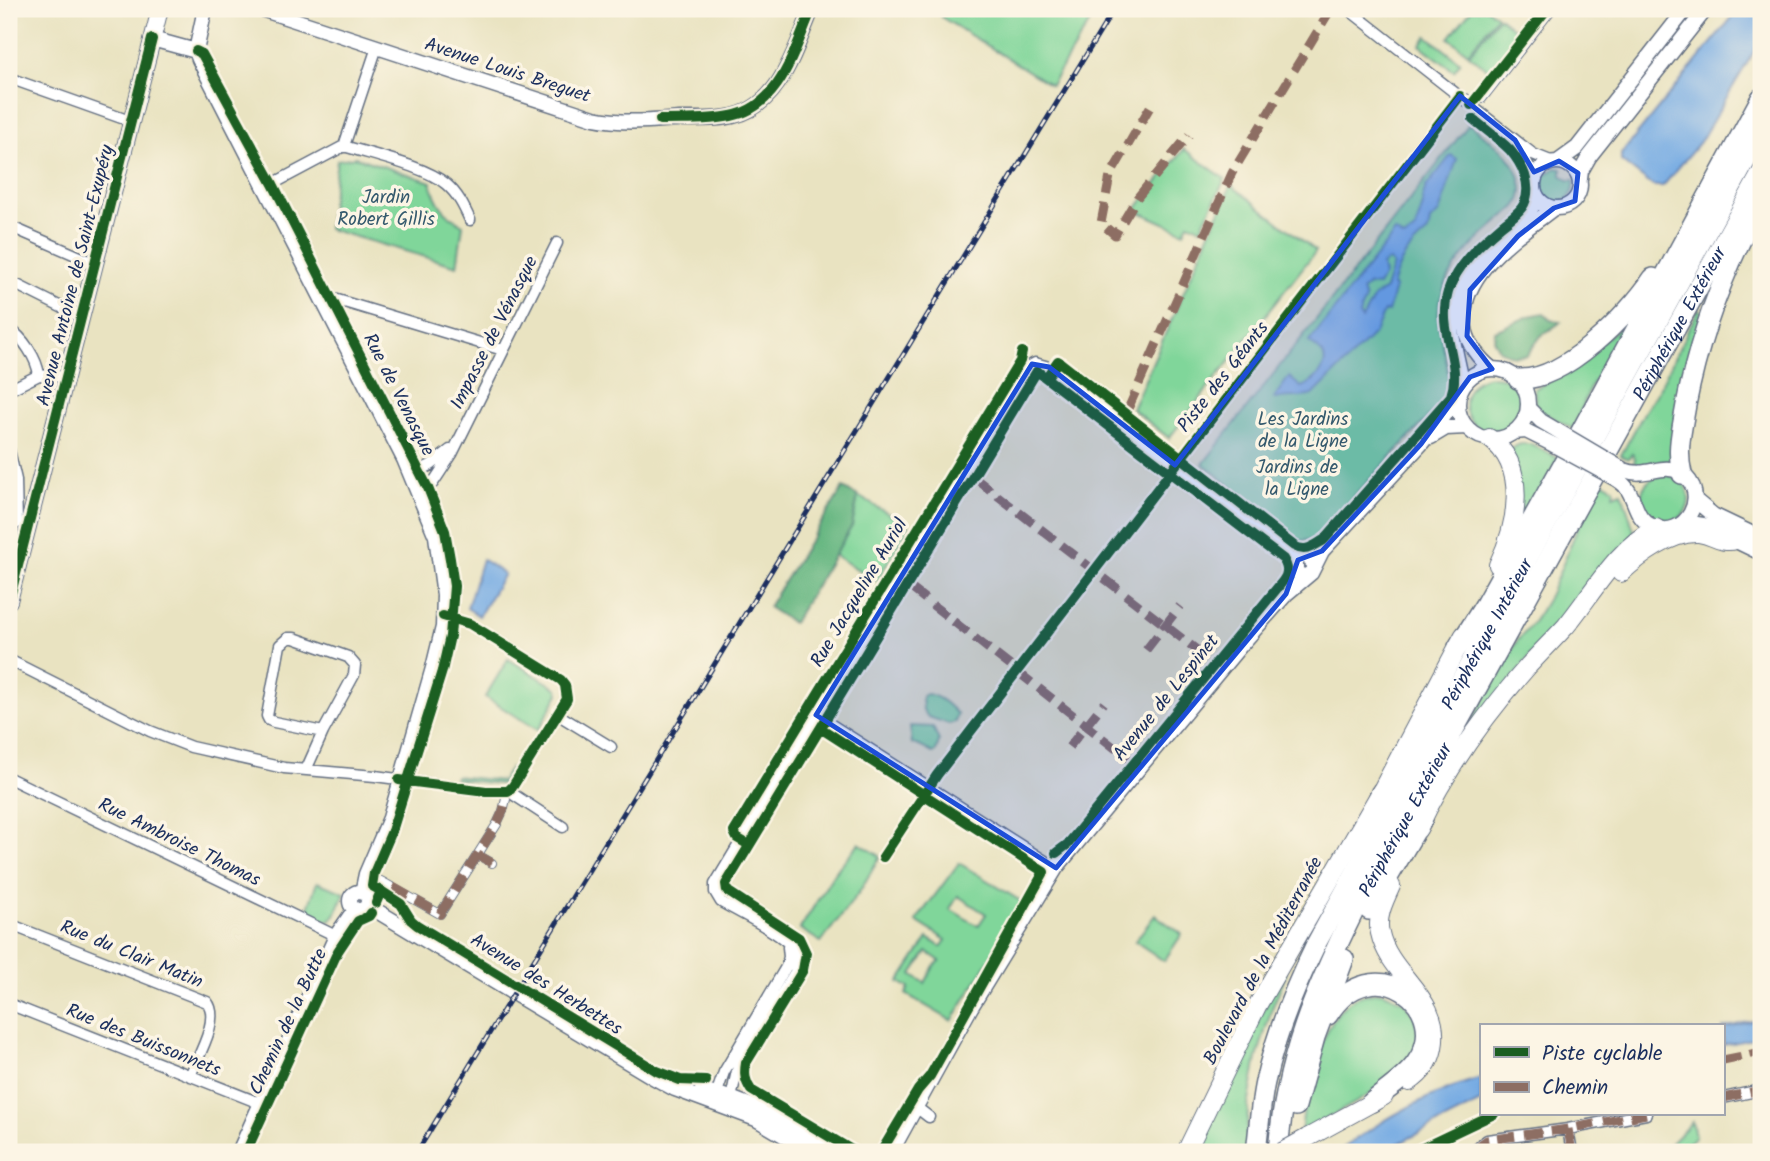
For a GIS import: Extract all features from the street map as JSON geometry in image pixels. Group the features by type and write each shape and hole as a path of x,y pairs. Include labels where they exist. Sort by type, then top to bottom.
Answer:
{"highway":[{"path":"1458,647 1484,606 1573,446 1761,98"},
{"name":"Périphérique Intérieur","path":"1256,1152 1264,1083 1277,1035 1316,944 1761,133"},
{"path":"1518,379 1532,379 1549,372 1582,351 1619,321 1658,272 1719,174"},
{"name":"Périphérique Extérieur","path":"1280,1152 1282,1112 1301,1031 1316,990 1355,909 1761,174"},
{"path":"1682,474 1678,458 1679,443 1703,335 1714,299 1731,259 1761,200"},
{"path":"1316,944 1320,918 1374,814 1381,792"},
{"path":"1289,1152 1293,1119 1315,1037 1347,953 1376,897 1423,818"},
{"path":"1315,1037 1336,1003 1352,989 1364,985 1389,985 1400,989 1415,1002 1425,1022 1424,1048 1409,1072 1371,1102"}],"main road":[{"name":"Avenue Antoine de Saint-Exupéry","path":"9,601 18,523 65,377 160,9"},
{"name":"Boulevard de la Méditerranée","path":"1186,1152 1257,1006 1381,792 1458,647 1513,531 1516,490 1507,459 1497,444 1489,438"},
{"path":"1280,1152 1398,1090 1417,1077 1428,1063 1435,1035 1433,1018 1420,994 1383,945 1379,929 1381,909 1423,818 1461,753 1489,715 1566,626 1607,573 1641,538 1656,528"},
{"path":"1566,626 1586,611 1636,559 1655,547 1697,533 1723,543 1735,540"}],"street":[{"path":"152,39 196,51 205,9"},
{"name":"Avenue Louis Breguet","path":"261,9 594,117 625,121 722,117 750,110 765,100 776,87 812,9"},
{"path":"1348,9 1533,154 1570,165 1580,179"},
{"path":"1460,96 1474,101 1482,99 1552,9"},
{"path":"1554,208 1538,199 1534,189 1535,178 1542,167 1566,158 1577,148 1686,9"},
{"path":"1492,369 1475,354 1467,336 1464,318 1470,290 1484,269 1506,246 1554,208 1565,207 1575,201 1580,191 1581,171 1589,157 1706,9"},
{"path":"265,188 344,146 377,47"},
{"name":"Rue de Venasque","path":"196,51 411,475 431,520 440,552 443,616 437,656 404,780"},
{"path":"9,78 130,121"},
{"name":"Piste des Géants","path":"883,858 929,786 1460,96"},
{"path":"1515,140 1535,178"},
{"path":"344,146 433,175 448,185 461,201 470,220"},
{"path":"1538,199 1525,216 1473,264 1454,296 1451,331 1461,391 1461,418 1467,427 1489,438 1526,431 1555,438 1621,475 1640,517 1656,528 1670,529 1684,522 1692,512 1695,500 1692,485 1682,474 1661,469 1648,474 1621,475"},
{"path":"9,226 94,263"},
{"name":"Impasse de Vénasque","path":"420,493 436,479 460,437 557,243"},
{"path":"9,281 81,317"},
{"path":"323,302 331,298 503,349"},
{"path":"9,328 21,339 38,368 39,375"},
{"name":"Rue Jacqueline Auriol","path":"723,1100 738,1066 795,972 796,964 794,950 783,939 721,902 716,896 715,884 1026,368 1040,363 1049,367 1303,565"},
{"path":"1461,391 1470,377 1480,371 1506,371 1518,379 1526,392 1528,408 1523,421 1514,432"},
{"path":"9,390 39,375 65,377"},
{"name":"Avenue de Lespinet","path":"891,1152 971,1007 1056,869 1138,766 1286,593 1303,565 1322,551 1421,444 1461,391"},
{"path":"1528,408 1555,438"},
{"name":"Avenue de Lespinet","path":"1421,444 1446,428 1467,427"},
{"name":"Impasse de Vénasque","path":"411,475 442,457 460,437"},
{"path":"9,450 16,480 18,523"},
{"path":"1634,501 1637,486 1648,474"},
{"path":"1695,500 1713,515 1761,538"},
{"path":"1684,522 1703,524 1761,553"},
{"path":"381,881 440,914 503,811 508,791 567,699 561,680 470,624 443,616"},
{"path":"306,770 323,732 354,676 355,665 348,657 288,638 280,645 266,709 267,716 274,722 323,732"},
{"path":"9,660 179,744 226,757 306,770 486,791 508,791 563,827"},
{"path":"558,714 611,747"},
{"path":"817,715 1056,869"},
{"name":"Rue Ambroise Thomas","path":"9,778 336,936"},
{"name":"Chemin de la Butte","path":"239,1152 264,1105 336,936 362,902 366,874 404,780"},
{"path":"478,855 492,863"},
{"name":"Avenue des Herbettes","path":"362,902 675,1089 772,1114 833,1152"},
{"name":"Rue du Clair Matin","path":"9,924 207,1002 213,1017 190,1076"},
{"name":"Rue des Buissonnets","path":"9,1004 264,1105"},
{"path":"1724,1098 1761,1090"},
{"name":"Avenue des Herbettes","path":"723,1100 812,1152"},
{"path":"916,1107 929,1117"},
{"path":"1476,1152 1479,1145 1487,1140 1636,1116"},
{"path":"1568,1129 1572,1152"}],"highlighted area":[{"path":"1460,96 1515,140 1534,172 1559,161 1578,173 1575,201 1554,208 1518,236 1470,290 1467,336 1492,369 1470,377 1421,444 1322,551 1298,560 1286,594 1056,868 816,715 1032,364 1049,367 1175,465"}],"green space":[{"path":"947,9 1098,9 1051,85 941,17"},
{"path":"1472,9 1488,9 1497,16 1468,53 1449,38"},
{"path":"1499,17 1522,35 1493,73 1469,55"},
{"path":"1427,36 1460,62 1454,71 1420,45"},
{"name":"Les Jardins de la Ligne","path":"1469,124 1510,159 1519,175 1522,193 1516,207 1480,238 1464,256 1445,287 1441,298 1439,326 1448,377 1442,403 1320,533 1312,540 1300,541 1203,464"},
{"path":"1184,149 1225,179 1201,228 1188,223 1184,232 1135,210"},
{"name":"Jardin Robert Gillis","path":"355,157 431,182 442,207 463,225 457,266 328,229 337,160"},
{"path":"1556,168 1562,169 1562,175 1568,180 1574,180 1571,195 1560,202 1549,200 1541,187 1543,176"},
{"path":"1231,185 1316,251 1169,438 1132,409"},
{"path":"1699,308 1702,312 1672,461 1638,466 1634,464 1635,458 1632,454 1628,459 1621,455 1656,395"},
{"path":"1544,313 1550,320 1561,322 1541,336 1527,355 1513,356 1499,350 1494,341 1495,331 1529,316"},
{"path":"1625,324 1628,326 1590,388 1573,429 1540,411 1534,389 1547,383"},
{"path":"1487,376 1499,376 1513,384 1521,398 1519,415 1513,424 1499,432 1487,432 1470,420 1465,410 1465,398 1477,381"},
{"path":"1520,444 1531,444 1558,458 1514,545 1508,450"},
{"path":"1665,475 1682,482 1689,499 1682,516 1665,523 1648,516 1641,499 1648,482"},
{"path":"1602,481 1614,488 1613,495 1622,492 1635,534 1539,644 1445,768 1517,641 1539,614 1555,584 1581,520"},
{"path":"843,488 858,496 852,526 793,623 768,607"},
{"path":"858,496 909,526 877,581 834,555 852,526"},
{"path":"508,659 558,689 559,694 538,730 485,697"},
{"path":"926,694 939,698 950,707 957,714 955,722 949,724 928,717 923,710 922,696"},
{"path":"910,726 933,727 939,741 936,751 933,753 912,744"},
{"path":"510,768 513,770 506,782 500,784 455,779 455,776 502,781"},
{"path":"859,843 880,856 860,891 821,942 800,929 835,872"},
{"path":"959,863 1024,903 952,1021 906,994 909,988 899,982 928,938 941,947 946,940 916,921","holes":["958,896 986,914 978,926 950,909","927,952 940,961 934,966 925,983 912,974"]},
{"path":"317,882 345,893 335,915 328,921 306,914"},
{"path":"1155,915 1182,934 1164,961 1135,941"},
{"path":"1283,971 1286,974 1271,1011 1257,1058 1248,1106 1246,1152 1192,1152"},
{"path":"1382,992 1403,1001 1414,1015 1419,1036 1412,1057 1369,1095 1301,1133 1314,1067 1334,1019 1342,1008 1356,998"},
{"path":"1692,1122 1695,1136 1679,1152 1662,1152"}],"water":[{"path":"1739,9 1761,9 1761,40 1700,142 1663,186 1653,186 1621,161 1621,154"},
{"path":"1451,155 1457,159 1439,213 1430,221 1428,232 1401,262 1392,286 1395,288 1388,312 1384,311 1375,333 1313,395 1274,398 1289,377 1301,387 1319,375 1325,359 1309,342 1395,232 1404,238 1415,230 1426,187","holes":["1389,260 1393,265 1385,289 1374,297 1362,319 1359,315 1365,299 1362,290 1368,285 1378,286 1384,275 1382,265"]},
{"path":"482,559 504,574 479,616 467,608"},
{"path":"1761,1019 1761,1037 1724,1045 1724,1028"},
{"path":"1480,1078 1480,1103 1382,1152 1338,1152 1406,1108"}],"railway":[{"path":"417,1152 1114,9"}],"marked path":[{"path":"1128,409 1232,173 1331,9"},
{"path":"1150,107 1110,176 1101,223 1115,235 1137,198 1189,135"},
{"path":"976,479 1215,664"},
{"path":"911,588 1134,763"},
{"path":"1146,650 1180,606"},
{"path":"1069,747 1104,703"},
{"path":"393,887 440,914 497,824 508,791"},
{"path":"478,855 492,863"},
{"path":"1724,1060 1761,1052"},
{"path":"1724,1098 1761,1090"},
{"path":"1476,1152 1487,1140 1636,1116"},
{"path":"1568,1129 1572,1152"}],"cycle path":[{"path":"660,120 731,116 762,101 784,74 812,9"},
{"path":"1471,105 1547,9"},
{"path":"9,601 152,39"},
{"path":"196,51 202,54 273,184 428,488 445,531 454,586 450,636 442,671 392,831 374,873 372,886 381,891 376,903"},
{"path":"883,857 937,775 1460,96"},
{"path":"1046,378 1058,361 1294,546 1306,549 1324,540 1451,396 1454,371 1445,320 1448,292 1470,255 1524,204 1527,182 1519,162 1506,146 1473,119"},
{"path":"749,845 737,838 734,832 1020,361 1022,352"},
{"path":"855,1152 751,1090 747,1084 746,1063 803,970 806,953 799,938 727,891 726,884 1037,371 1283,559 1287,570 1283,581 1068,844 1056,853"},
{"path":"399,780 486,791 508,791 567,699 565,685 561,680 470,624 443,616"},
{"path":"820,730 1044,872 930,1076 918,1090 881,1152"},
{"path":"381,891 401,904 417,925 657,1071 680,1080 706,1081"},
{"path":"246,1152 338,951 358,921 371,913"},
{"path":"1414,1152 1490,1116"}],"park label":[{"name":"Jardins de la Ligne","path":"1297,477"}]}
